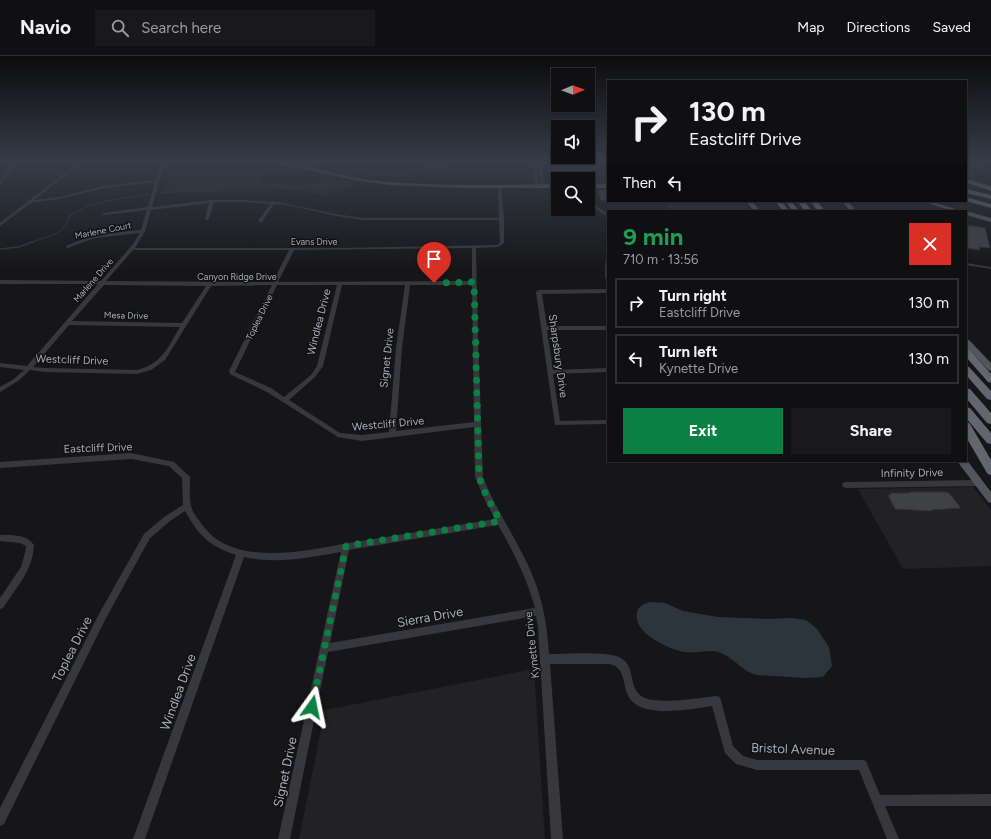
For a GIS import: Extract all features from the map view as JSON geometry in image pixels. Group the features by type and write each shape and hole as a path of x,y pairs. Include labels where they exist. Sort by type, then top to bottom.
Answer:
{"highway":[{"path":"967,199 991,206"},
{"path":"779,202 785,210"},
{"path":"789,202 795,210"},
{"path":"801,202 808,210"},
{"path":"814,202 821,210"},
{"path":"823,202 830,210"},
{"path":"967,352 991,380"},
{"path":"967,370 991,397"},
{"path":"967,388 991,408"},
{"path":"967,388 991,420"},
{"path":"967,412 991,440"},
{"path":"967,429 991,470"},
{"path":"967,434 991,463"},
{"path":"967,439 981,450"}],"main road":[{"path":"750,202 756,210"},
{"path":"846,202 852,210"},
{"path":"928,202 956,210"},
{"path":"967,213 991,220"},
{"path":"967,343 991,368"},
{"path":"963,462 991,499"}],"street":[{"path":"0,225 36,198"},
{"path":"30,202 61,198"},
{"name":"Marlene Drive","path":"0,390 16,380 29,368 132,249 143,231 153,198"},
{"path":"104,214 212,201 273,202 362,219 502,219 501,198"},
{"path":"207,219 212,201"},
{"path":"260,220 273,202"},
{"path":"595,207 607,215"},
{"path":"318,218 326,213"},
{"name":"Evans Drive","path":"132,249 292,249 496,246 502,243 502,219"},
{"name":"Marlene Court","path":"68,247 77,242 94,238 143,231"},
{"name":"Kynette Drive","path":"474,247 479,477 486,495 522,559 540,611 545,660 557,839"},
{"name":"Toplea Drive","path":"244,379 235,376 232,371 292,249"},
{"path":"967,264 991,268"},
{"path":"967,268 991,272"},
{"name":"Canyon Ridge Drive","path":"0,282 102,284 340,284 474,282"},
{"path":"0,289 7,282"},
{"name":"Signet Drive","path":"392,435 399,348 408,283"},
{"path":"184,325 209,284"},
{"name":"Windlea Drive","path":"285,400 313,376 320,366 340,284"},
{"name":"Sharpsbury Drive","path":"607,291 539,292 557,423 607,422"},
{"name":"Mesa Drive","path":"68,323 184,325"},
{"name":"Westcliff Drive","path":"0,364 29,368 114,372 144,371 164,359 184,325"},
{"path":"544,328 607,328"},
{"path":"550,372 607,370"},
{"name":"Westcliff Drive","path":"244,379 269,390 338,435 362,438 477,424"},
{"name":"Eastcliff Drive","path":"0,465 131,456 171,464 186,477 187,506 199,529 221,547 241,553 266,557 296,556 346,546 500,521"},
{"name":"Infinity Drive","path":"846,485 979,483"},
{"name":"Toplea Drive","path":"0,820 102,617 147,536 167,519 187,506"},
{"path":"0,538 26,541 30,546 31,553 24,568 0,605"},
{"name":"Signet Drive","path":"284,839 346,546"},
{"name":"Windlea Drive","path":"139,839 241,553"},
{"name":"Sierra Drive","path":"325,648 540,611"},
{"name":"Bristol Avenue","path":"545,660 620,660 623,663 633,696 646,704 689,704 716,702 729,749 740,760 757,764 862,765 877,801"},
{"path":"893,839 877,801 991,800"}],"shaded area":[{"path":"665,202 743,202 749,210 669,210"},
{"path":"973,487 991,510 991,566 903,569 858,489"},
{"path":"650,602 665,603 683,611 718,617 768,619 791,618 806,620 817,629 829,647 832,666 823,677 806,678 757,675 747,671 721,653 713,651 685,652 678,650 661,644 640,627 637,620 637,613 640,607"},
{"path":"534,669 545,839 299,839 325,710"}],"building":[{"path":"600,198 607,198 607,200 601,200"},
{"path":"967,225 985,228 990,248 979,247 980,250 967,248"},
{"path":"890,493 949,493 961,508 932,511 895,509 888,495 891,495"}],"waterway":[{"path":"30,243 55,234 66,226 69,216 88,206 128,198"},
{"path":"0,249 19,247 32,242"}],"route":[{"path":"312,707 346,546 500,521 486,495 479,477 474,282 434,283"}]}
